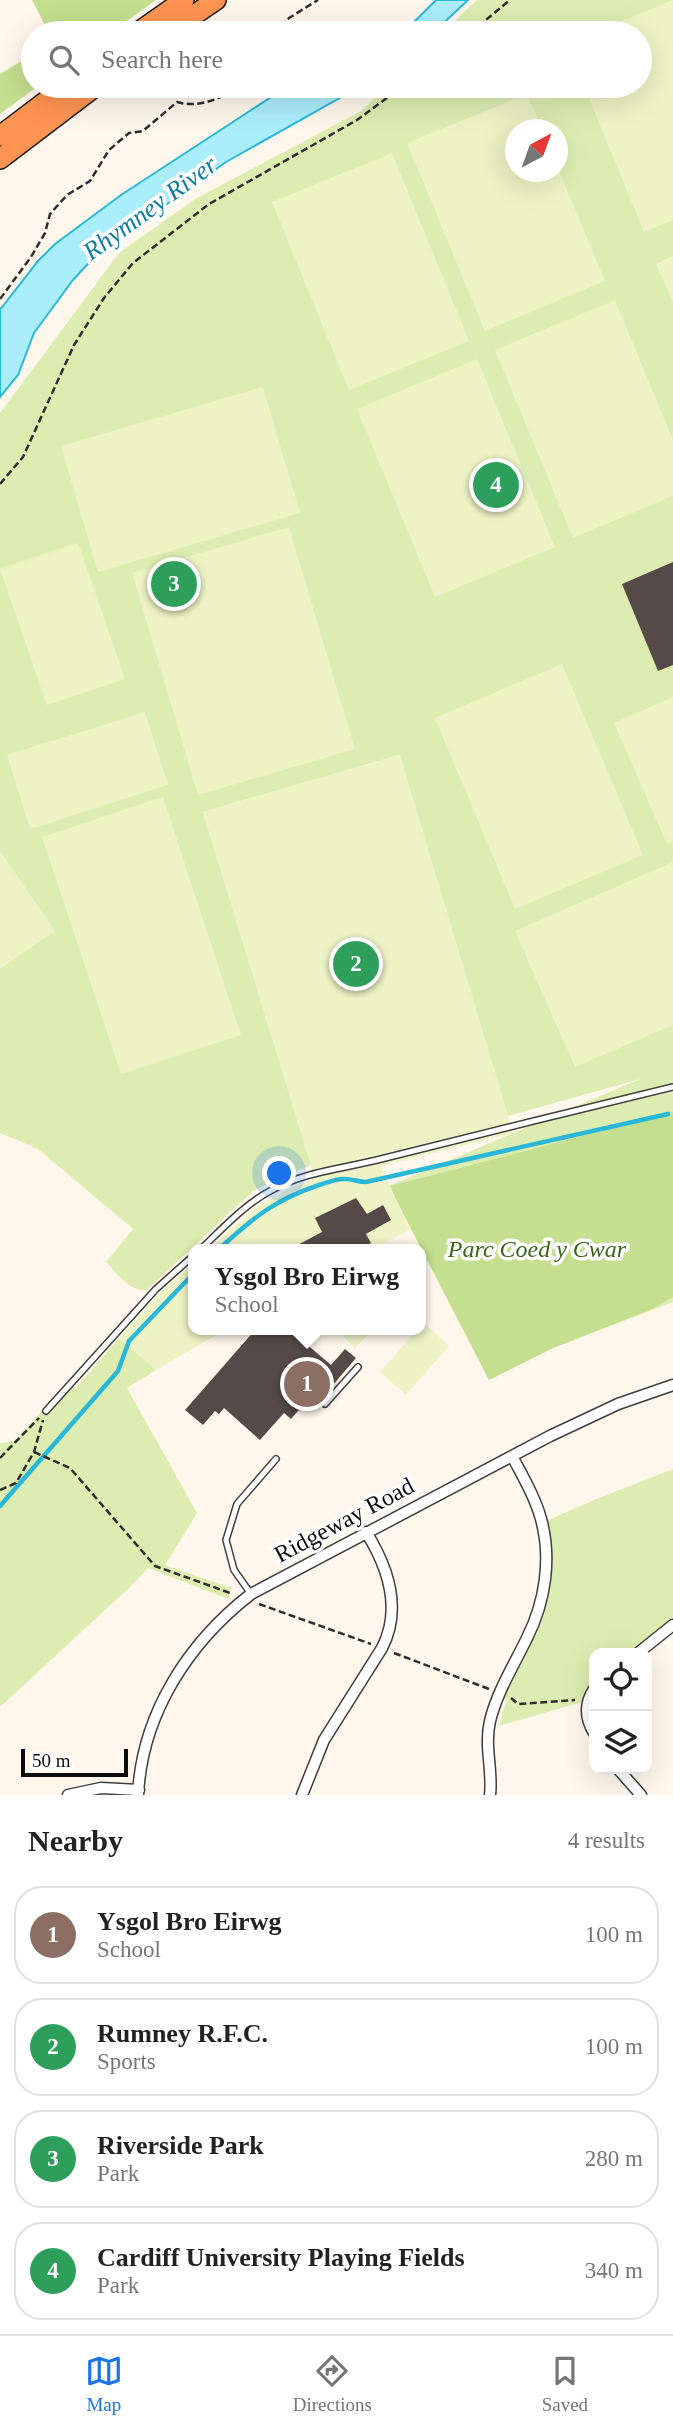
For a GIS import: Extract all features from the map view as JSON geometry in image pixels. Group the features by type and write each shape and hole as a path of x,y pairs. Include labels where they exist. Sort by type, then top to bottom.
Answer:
{"highway":[{"path":"154,21 184,0"},
{"path":"185,21 216,0"},
{"path":"0,136 50,98"},
{"path":"0,159 80,98"}],"street":[{"name":"Ridgeway Road","path":"139,1792 147,1742 171,1686 192,1652 214,1626 248,1596 512,1456 618,1404 673,1385"},
{"path":"490,1795 487,1742 490,1719 535,1620 544,1590 546,1556 541,1520 535,1501 512,1456"},
{"path":"302,1795 324,1740 382,1648 391,1622 391,1591 385,1567 366,1532"},
{"path":"644,1648 673,1625"},
{"path":"622,1774 641,1795"},
{"path":"68,1795 101,1788 139,1792"}],"lane":[{"path":"207,1244 254,1202 292,1181 445,1141 526,1124 673,1087"},
{"path":"46,1410 156,1289 188,1260"},
{"path":"325,1404 358,1367"},
{"path":"248,1596 233,1570 226,1540 237,1504 276,1459"}],"path":[{"path":"286,21 318,0"},
{"path":"485,21 510,0"},
{"path":"0,299 31,257 45,233 50,214 66,195 90,181 108,150 129,133 144,131 177,102 189,106 219,98"},
{"path":"0,484 23,457 74,345 103,298 133,263 209,204 357,120 387,98"},
{"path":"0,1490 16,1483 34,1451 46,1410"},
{"path":"0,1458 46,1410"},
{"path":"34,1451 70,1468 155,1566 248,1596 500,1693 518,1704 589,1694"}],"green space":[{"path":"32,0 156,0 127,21 43,21"},
{"path":"477,0 673,0 673,1302 553,1348 489,1380 426,1258 426,1244 419,1244 389,1186 640,1079 508,1116 399,755 203,812 311,1165 252,1192 196,1244 188,1244 188,1252 147,1290 141,1290 125,1281 106,1262 133,1229 38,1149 0,1133 0,413 119,253 195,199 361,111 375,98 652,98 652,21 455,21"},
{"path":"673,0 673,220 644,232 589,98 652,98 652,21 621,21"},
{"path":"21,61 22,98 0,114 0,74"},
{"path":"517,98 529,98 538,119 505,119 505,182 564,182 605,281 485,331 407,143"},
{"path":"392,153 469,341 349,390 272,202"},
{"path":"673,256 673,302 656,264"},
{"path":"615,300 673,440 673,496 573,538 495,350"},
{"path":"477,359 555,547 435,597 357,409"},
{"path":"263,387 300,513 98,572 61,446"},
{"path":"289,527 355,749 198,795 132,573"},
{"path":"78,543 125,679 47,705 0,569"},
{"path":"562,664 643,855 515,909 435,718"},
{"path":"673,697 673,841 667,844 614,723"},
{"path":"145,712 168,785 30,829 7,755"},
{"path":"400,755 513,1133 381,1166 410,1230 382,1244 215,1244 256,1208 315,1178 203,812"},
{"path":"163,797 241,1035 121,1074 42,837"},
{"path":"0,851 55,931 0,969"},
{"path":"673,862 673,1025 575,1067 515,931"},
{"name":"Parc Coed y Cwar","path":"673,1113 673,1297 650,1310 553,1348 489,1380 426,1258 426,1244 419,1244 389,1186"},
{"path":"188,1268 188,1335 216,1335 156,1370 119,1338 160,1293"},
{"path":"426,1325 449,1346 406,1395 380,1372 413,1335 426,1335"},
{"path":"342,1335 368,1335 355,1348"},
{"path":"119,1338 156,1370 127,1388 197,1513 165,1565 231,1588 228,1599 148,1568 0,1707 0,1443 13,1442 68,1383 75,1389"},
{"path":"673,1469 673,1617 635,1648 589,1648 589,1687 582,1702 499,1726 507,1699 504,1697 543,1613 546,1521"}],"water":[{"path":"436,0 468,0 446,21 415,21"},
{"name":"Rhymney River","path":"270,98 340,98 226,162 97,254 73,280 34,333 18,375 0,397 0,310 38,261 55,244 121,195"}],"building":[{"path":"673,562 673,665 658,671 622,584"},
{"path":"356,1198 367,1214 383,1205 391,1220 366,1234 371,1243 369,1244 299,1244 322,1232 315,1218"},
{"path":"251,1335 296,1335 331,1365 345,1349 356,1358 332,1386 325,1380 291,1419 284,1413 260,1440 224,1408 219,1414 215,1411 203,1425 185,1410"}],"waterway":[{"path":"225,1244 277,1204 332,1181 351,1179 366,1182 668,1114"},
{"path":"0,1506 118,1371 129,1341 188,1279"}],"place":[{"name":"Cardiff University Playing Fields","path":"496,485"},
{"name":"Riverside Park","path":"174,584"},
{"name":"Rumney R.F.C.","path":"356,964"},
{"name":"Ysgol Bro Eirwg","path":"307,1384"}]}
